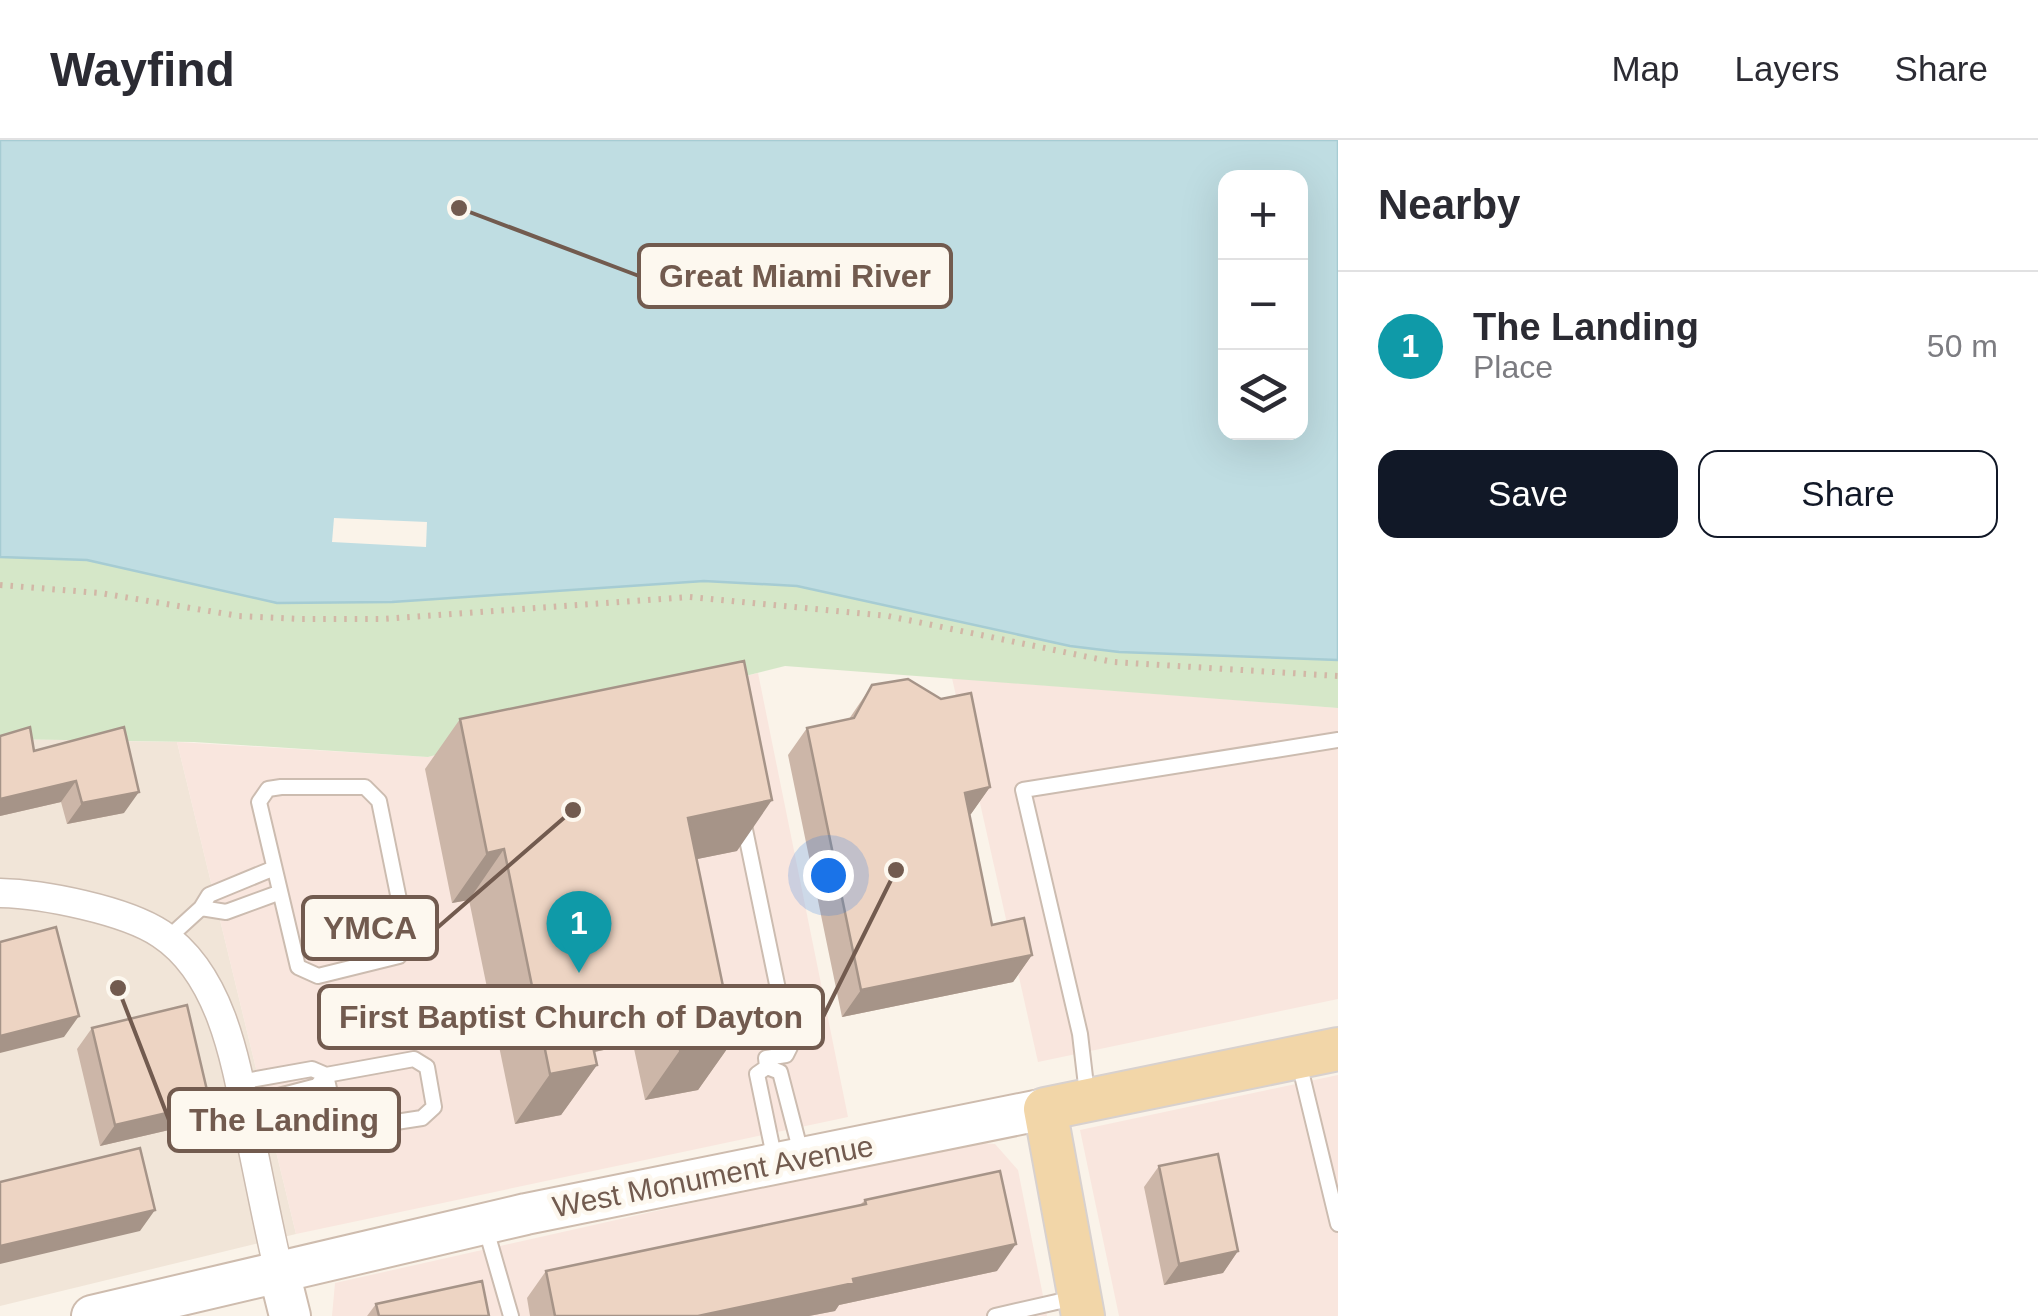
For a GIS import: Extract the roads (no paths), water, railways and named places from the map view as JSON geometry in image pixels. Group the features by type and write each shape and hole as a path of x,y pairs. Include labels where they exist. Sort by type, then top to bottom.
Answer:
{"main road":[{"name":"West Monument Avenue","path":"104,1314 484,1224 1318,1053"},
{"path":"1045,1109 1081,1306"},
{"path":"279,1272 290,1316"}],"street":[{"path":"0,893 61,900 124,918 164,936 208,989 228,1032 279,1272"}],"lane":[{"path":"1087,1100 1080,1034 1023,790 1338,740"},
{"path":"365,787 379,801 408,944 399,956 318,976 298,968 272,868 259,802 268,789 365,787"},
{"path":"740,804 790,1047 786,1055 766,1058 767,1067"},
{"path":"164,936 201,908 208,895 272,868"},
{"path":"201,908 226,912 278,893"},
{"path":"1318,1053 1338,1224"},
{"path":"242,1094 312,1069 326,1075 414,1059 427,1067 434,1106 422,1118 344,1130 337,1126 326,1075"},
{"path":"767,1067 780,1072 789,1161"},
{"path":"767,1067 757,1074 789,1161"},
{"path":"242,1094 317,1086 326,1075"},
{"path":"484,1224 511,1316"},
{"path":"995,1316 1081,1306"}],"water":[{"path":"0,140 1338,140 1338,660 1119,652 1070,646 797,586 704,581 392,602 277,603 87,560 0,557"}],"place":[{"name":"Great Miami River","path":"459,208"},
{"name":"YMCA","path":"573,810"},
{"name":"First Baptist Church of Dayton","path":"896,870"},
{"name":"The Landing","path":"579,973"},
{"name":"The Landing","path":"118,988"}]}
